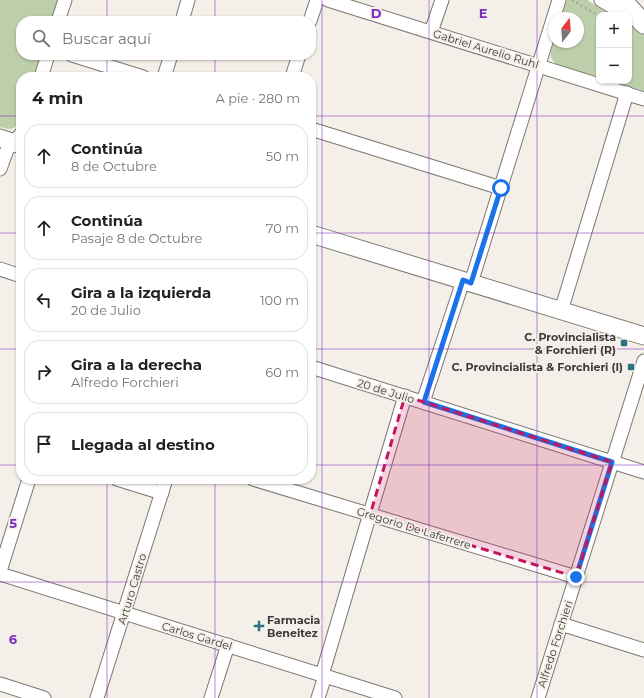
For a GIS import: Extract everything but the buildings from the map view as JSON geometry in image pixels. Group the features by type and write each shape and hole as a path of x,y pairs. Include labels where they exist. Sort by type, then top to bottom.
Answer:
{"highway":[{"path":"622,0 644,24"}],"main road":[{"path":"316,236 644,336"}],"street":[{"path":"60,16 65,0"},
{"path":"183,16 188,0"},
{"path":"311,16 316,0"},
{"name":"Gabriel Aurelio Ruhl","path":"328,0 644,99"},
{"path":"431,32 442,0"},
{"path":"424,402 501,188 559,0"},
{"path":"600,0 621,12"},
{"path":"632,18 644,24"},
{"path":"43,72 46,60"},
{"path":"88,60 127,72"},
{"path":"166,72 169,60"},
{"path":"294,72 297,60"},
{"path":"561,311 627,94"},
{"path":"316,131 501,188"},
{"path":"0,169 7,150 14,140"},
{"path":"0,269 16,274"},
{"name":"Alfredo Forchieri","path":"538,698 644,361"},
{"name":"20 de Julio","path":"316,369 644,472"},
{"path":"318,698 405,396"},
{"path":"0,571 27,484"},
{"path":"133,484 162,493"},
{"name":"Arturo Castro","path":"97,698 165,484"},
{"name":"Gregorio De Laferrere","path":"269,484 576,577"},
{"name":"Carlos Gardel","path":"0,574 395,698"},
{"path":"561,624 644,650"},
{"path":"211,698 228,645"},
{"path":"0,684 44,698"}],"path":[{"path":"572,0 596,14"}],"highlighted area":[{"path":"405,396 612,462 576,577 370,515"}],"green space":[{"path":"0,0 59,0 54,16 16,16 16,60 39,60 36,72 16,72 16,127 7,129 0,127"},
{"path":"567,0 587,0 607,12 596,12 596,76 556,64 551,58 552,48 584,48 584,12 563,12"},
{"path":"632,27 644,33 644,91 621,84 632,84"}],"place":[{"name":"C. Provincialista & Forchieri (R)","path":"624,343"},
{"name":"C. Provincialista & Forchieri (I)","path":"631,367"},
{"name":"Farmacia Beneitez","path":"259,626"}],"route":[{"path":"501,188 471,283 463,280 424,402 612,462 576,577"}]}
